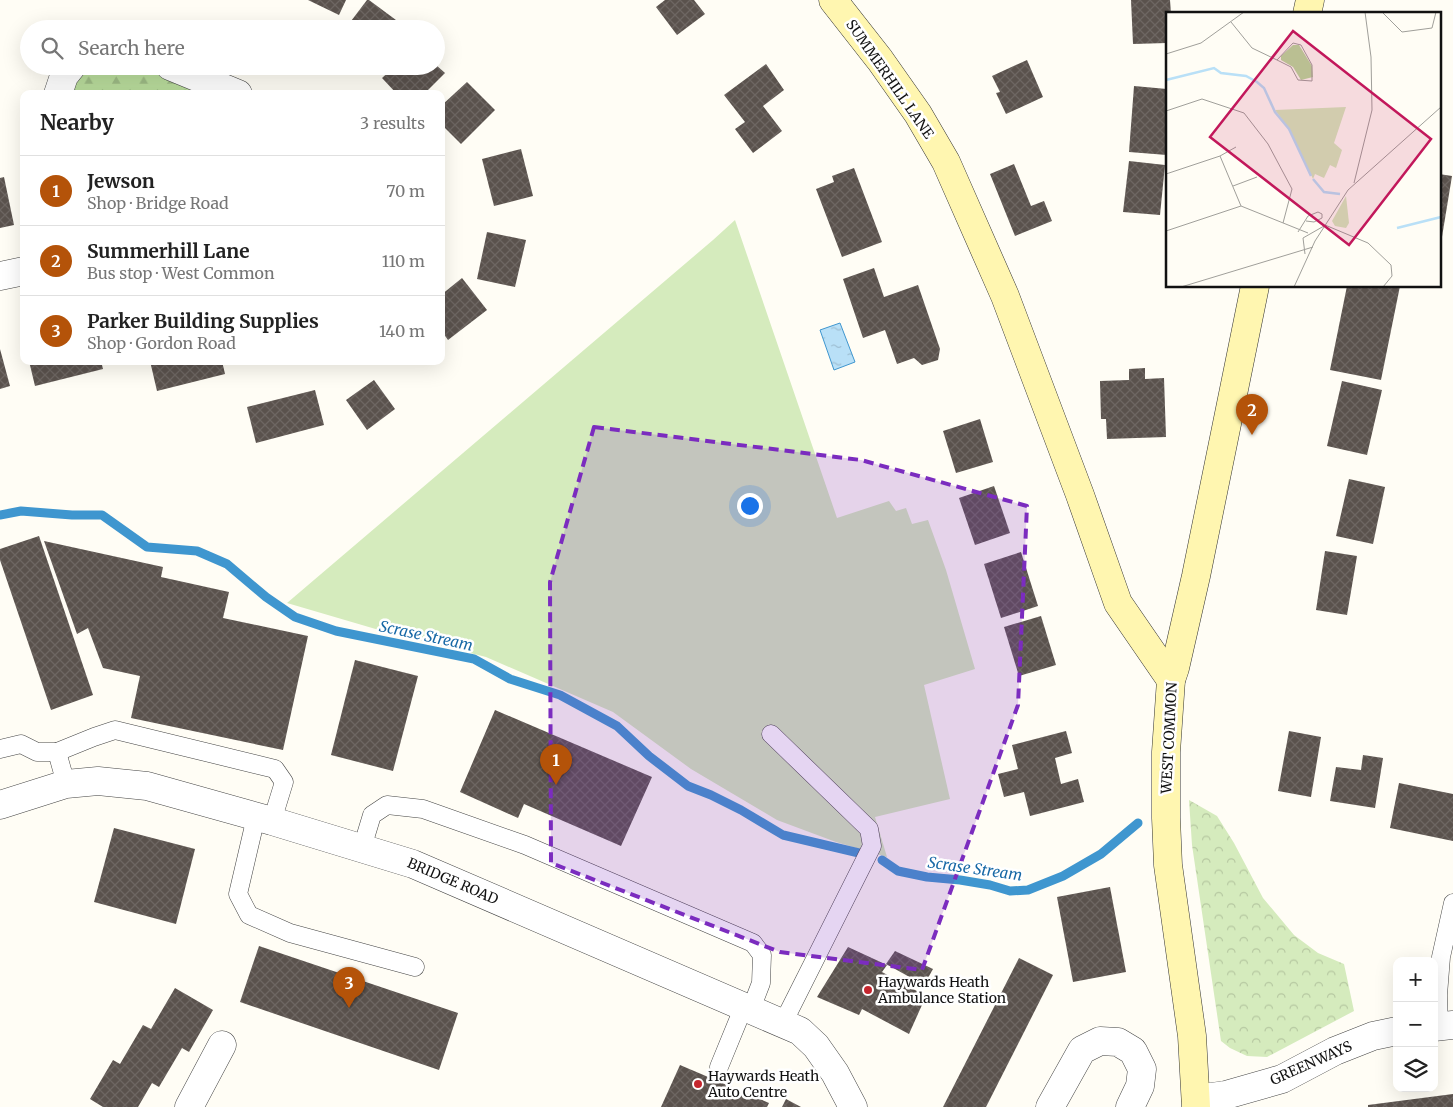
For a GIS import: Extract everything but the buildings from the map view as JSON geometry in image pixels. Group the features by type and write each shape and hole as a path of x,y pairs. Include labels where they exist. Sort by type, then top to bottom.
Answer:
{"main road":[{"name":"SUMMERHILL LANE","path":"833,0 880,60 918,114 946,162 1005,296 1080,495 1118,603 1171,680"},
{"name":"WEST COMMON","path":"1196,1103 1192,1036 1168,865 1166,752 1171,680 1196,576 1255,288"}],"street":[{"path":"59,90 65,75"},
{"path":"192,75 228,90"},
{"path":"0,276 20,272"},
{"name":"BRIDGE ROAD","path":"0,805 66,784 98,781 147,786 414,864 800,1031 816,1046 835,1073 852,1107"},
{"name":"GREENWAYS","path":"1196,1103 1282,1079 1335,1051 1373,1036 1393,1032"},
{"path":"1050,1107 1082,1050 1100,1041 1118,1042 1133,1051 1142,1069 1140,1086 1130,1107"},
{"path":"189,1107 222,1045"}],"lane":[{"path":"0,749 21,744 37,752 57,752 115,730 275,769 284,782 264,819 238,894 249,915 290,932 415,967"},
{"path":"771,734 869,829 872,846 783,1023"},
{"path":"57,752 66,784"},
{"path":"362,848 372,815 387,805 424,809 526,845 753,943 762,956 761,983 719,1067"},
{"path":"1442,1027 1438,995 1441,957 1453,903"}],"highlighted area":[{"path":"594,427 861,460 1027,506 1018,705 922,970 780,952 551,863 550,582"}],"green space":[{"path":"78,75 163,75 198,90 70,90"},
{"path":"735,220 837,518 889,501 896,511 906,508 912,524 928,520 946,570 975,669 924,685 950,799 875,817 887,857 836,842 777,820 691,769 613,712 486,657 379,630 287,603"},
{"path":"1189,800 1217,816 1234,843 1263,898 1294,935 1318,953 1344,964 1354,1011 1267,1057 1247,1056 1230,1048 1221,1041 1192,845"}],"water":[{"path":"840,323 855,362 834,370 820,330"}],"waterway":[{"name":"Scrase Stream","path":"0,515 21,511 102,515 147,547 197,551 227,564 266,597 295,617 336,631 474,659 510,679 560,695 617,726 649,756 688,786 741,810 783,835 859,853"},
{"name":"Scrase Stream","path":"882,860 898,871 927,877 990,885 1010,891 1028,890 1063,876 1101,854 1138,823"}],"place":[{"name":"Summerhill Lane","path":"1252,435"},
{"name":"Jewson","path":"556,785"},
{"name":"Haywards Heath Ambulance Station","path":"868,990"},
{"name":"Parker Building Supplies","path":"349,1008"},
{"name":"Haywards Heath Auto Centre","path":"698,1084"}]}
